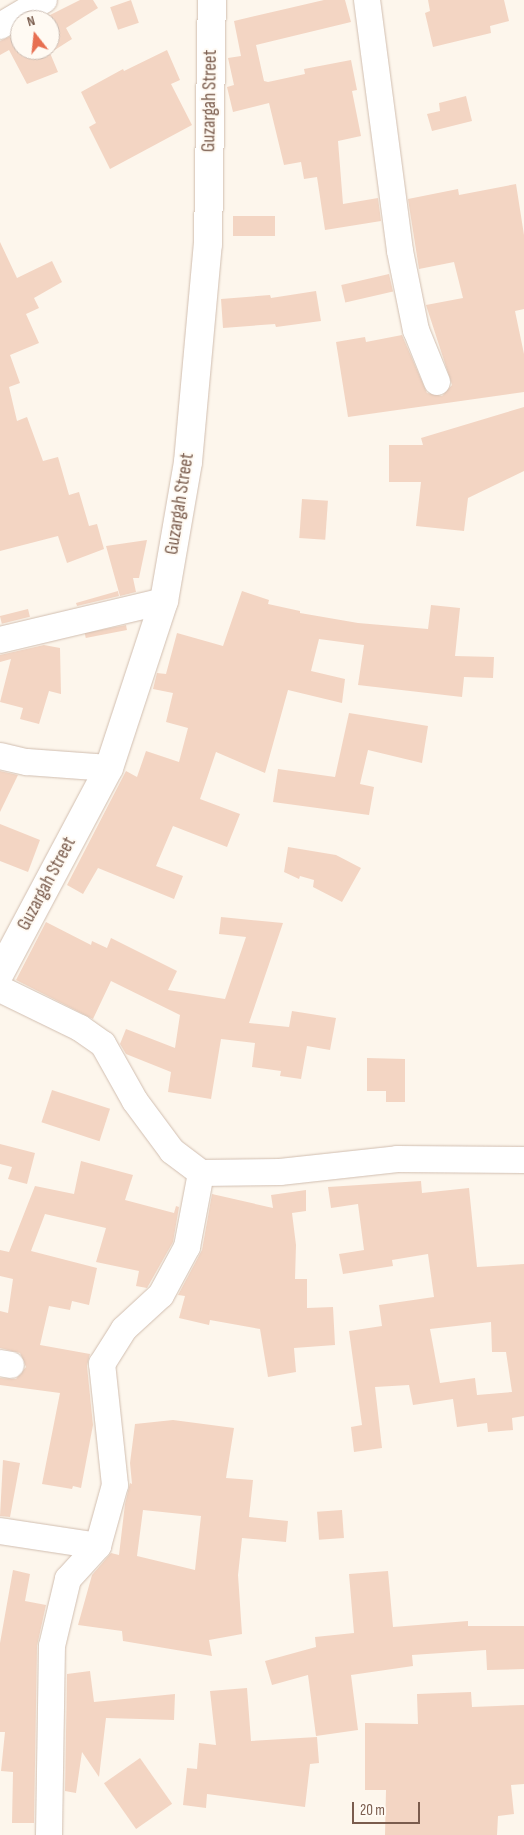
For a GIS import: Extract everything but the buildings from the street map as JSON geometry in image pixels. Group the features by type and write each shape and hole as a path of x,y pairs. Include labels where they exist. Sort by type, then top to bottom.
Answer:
{"street":[{"path":"0,26 44,0"},
{"name":"Guzargah Street","path":"0,973 109,768 164,601 188,462 208,244 212,0"},
{"path":"368,0 400,251 416,330 437,382"},
{"path":"0,640 164,601"},
{"path":"0,756 27,762 109,768"},
{"path":"0,989 80,1028 103,1044 136,1101 172,1151 200,1174 280,1172 397,1159 524,1160"},
{"path":"49,1835 52,1646 68,1579 98,1546 116,1485 102,1364 124,1329 161,1295 187,1247 200,1174"},
{"path":"0,1531 98,1546"}]}
